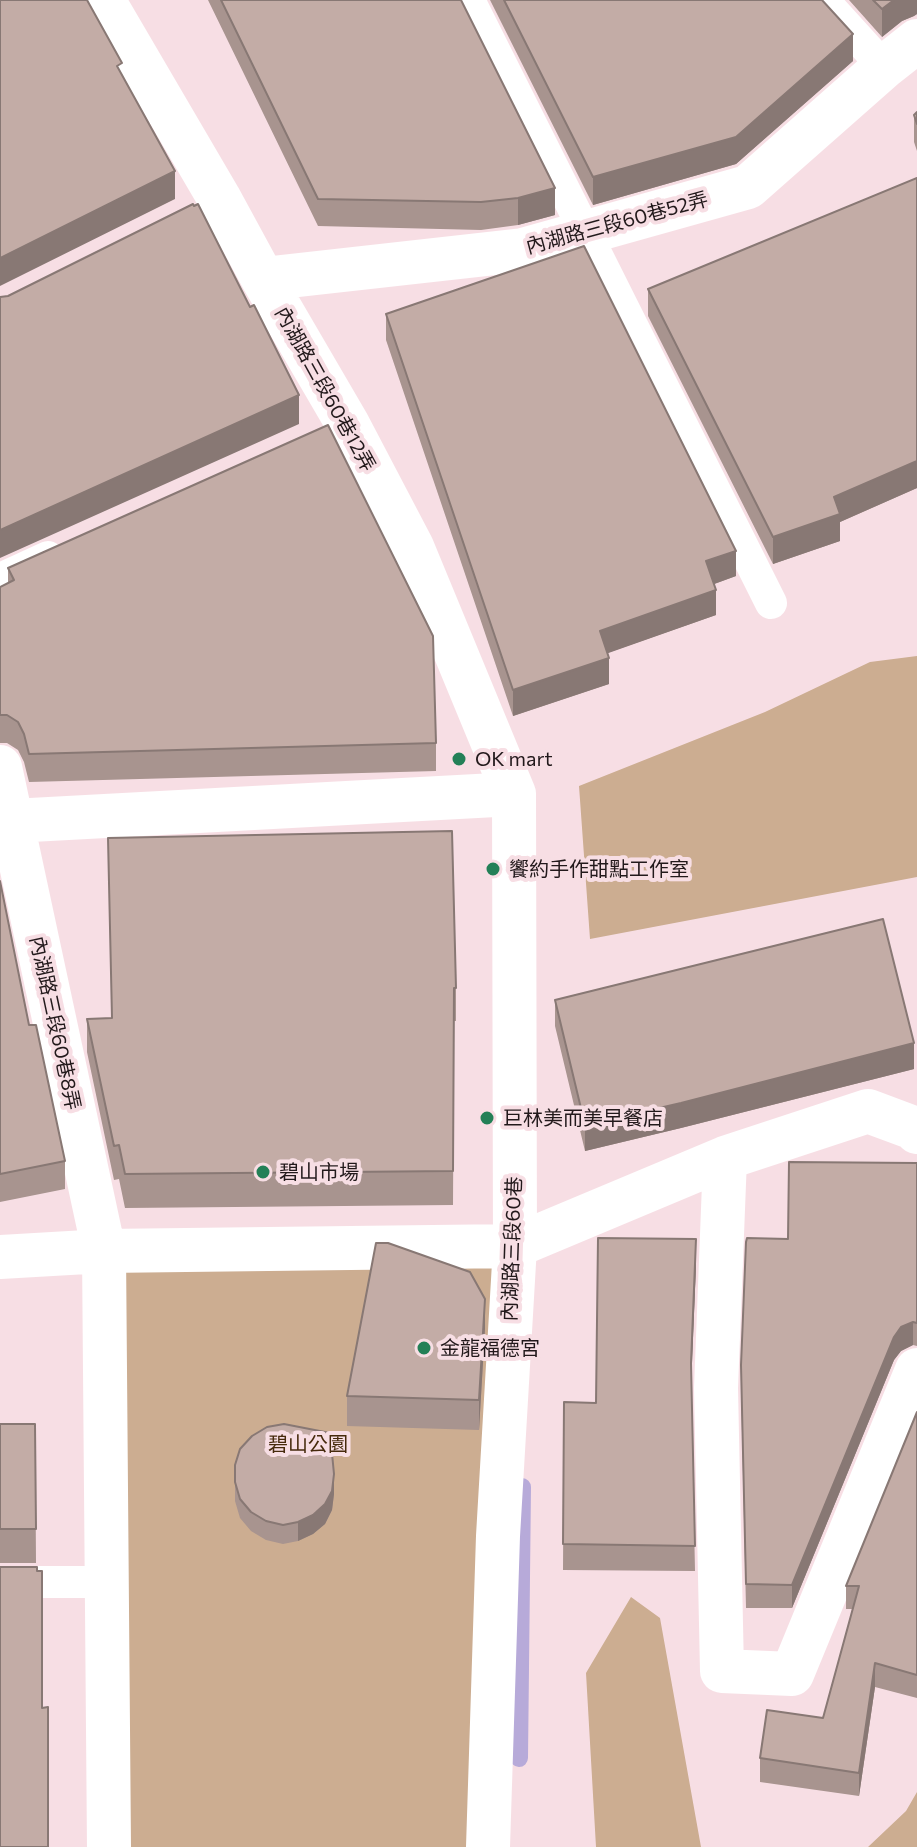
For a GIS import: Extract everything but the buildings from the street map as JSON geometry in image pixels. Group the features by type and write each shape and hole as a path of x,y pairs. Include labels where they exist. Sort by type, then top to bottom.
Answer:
{"street":[{"name":"內湖路三段60巷12弄","path":"103,0 206,205 263,279 332,430 412,547 514,794"},
{"name":"內湖路三段60巷52弄","path":"263,279 523,250 748,187 901,54"},
{"path":"5,794 514,794"},
{"name":"內湖路三段60巷8弄","path":"5,794 104,1251 109,1847"},
{"name":"內湖路三段60巷","path":"488,1847 498,1536 515,1246 514,794"},
{"path":"0,1257 104,1251 515,1246 725,1158 868,1111 914,1128 917,1132"},
{"path":"725,1158 716,1388 722,1671 792,1674 917,1370"}],"lane":[{"path":"469,0 771,603"},
{"path":"823,0 901,54"},
{"path":"0,579 72,547"},
{"path":"0,1582 107,1582"}],"green space":[{"path":"917,656 917,877 590,939 579,786 765,712 870,662"},
{"name":"碧山公園","path":"504,1251 478,1847 128,1847 117,1256"},
{"path":"631,1597 660,1618 701,1847 596,1847 586,1673"},
{"path":"917,1792 917,1847 868,1847 906,1811"}],"waterway":[{"path":"519,1758 522,1487"}],"place":[{"name":"OK mart","path":"459,759"},
{"name":"饗約手作甜點工作室","path":"493,869"},
{"name":"巨林美而美早餐店","path":"487,1118"},
{"name":"碧山市場","path":"263,1172"},
{"name":"金龍福德宮","path":"424,1348"}]}
